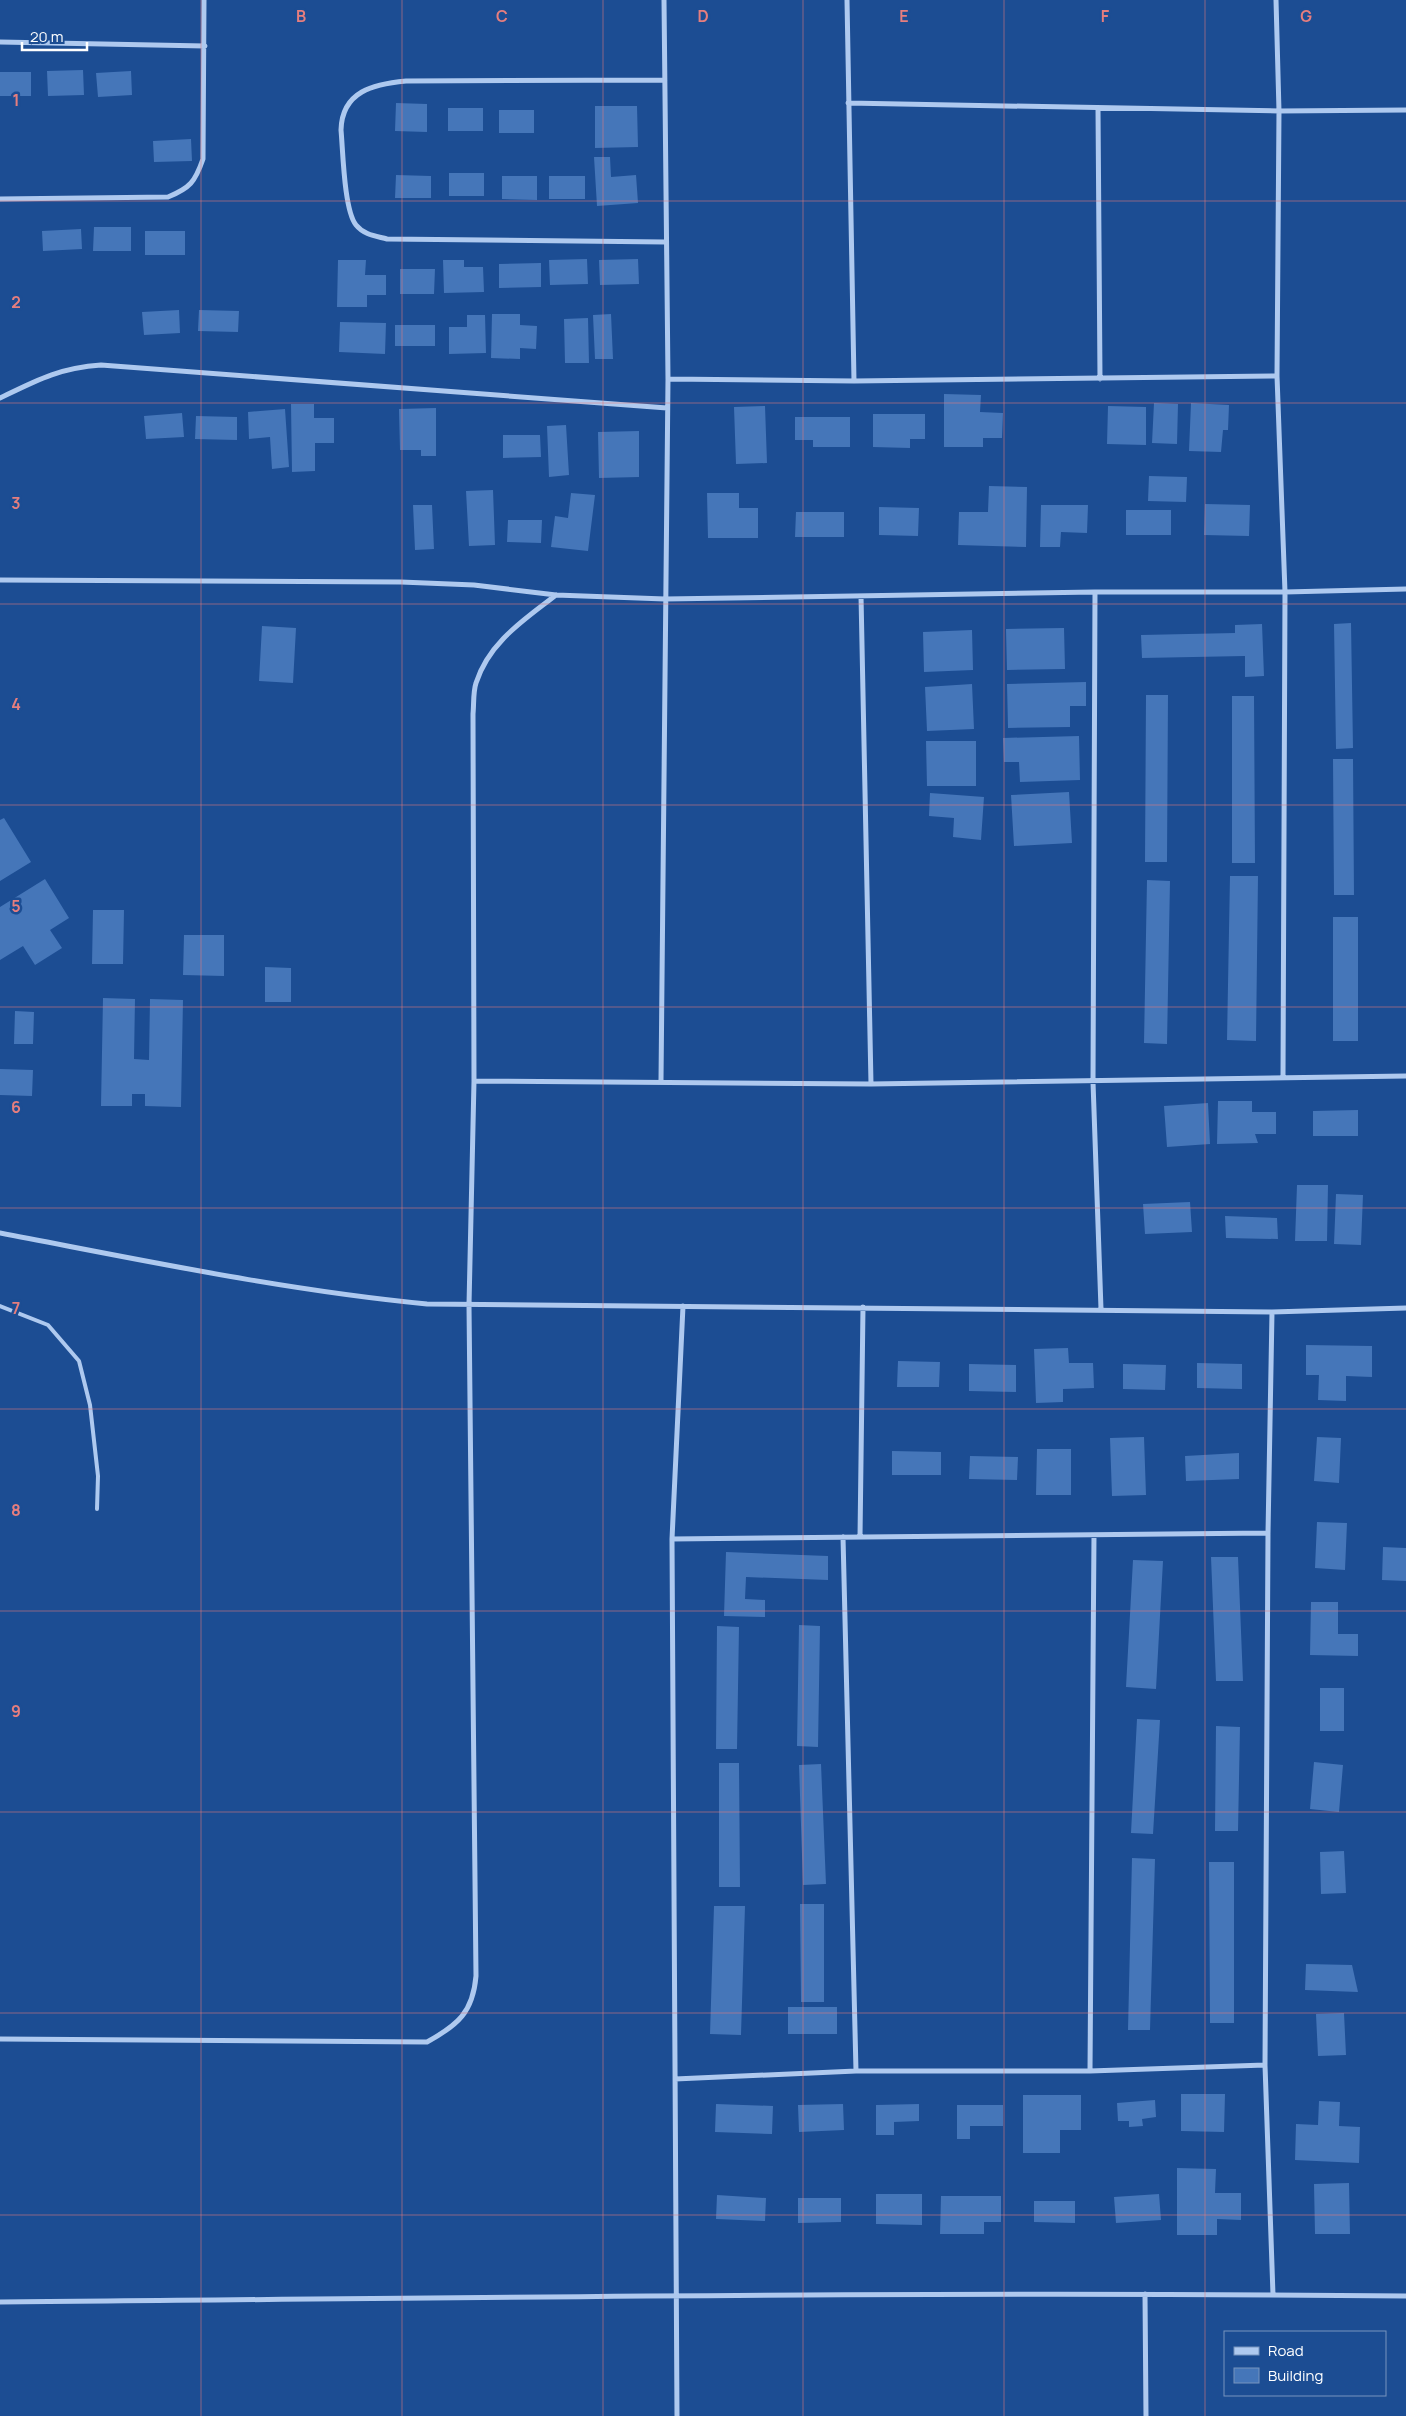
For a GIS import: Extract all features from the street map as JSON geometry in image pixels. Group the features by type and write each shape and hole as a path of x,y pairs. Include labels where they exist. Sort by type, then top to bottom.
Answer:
{"street":[{"path":"0,199 168,197 185,190 196,178 203,159 204,0"},
{"path":"661,1081 668,379 665,242 664,0"},
{"path":"847,0 854,381"},
{"path":"1276,0 1279,112 1277,376 1284,592 1283,1077"},
{"path":"0,42 205,46"},
{"path":"665,80 406,81 378,84 357,96 347,106 341,118 349,212 356,225 368,235 387,239 665,242"},
{"path":"848,103 1279,112 1406,110"},
{"path":"1098,108 1100,378"},
{"path":"0,398 50,373 75,367 100,365 667,408"},
{"path":"668,379 854,381 1277,376"},
{"path":"0,580 401,582 474,586 556,595 665,599 1406,589"},
{"path":"1095,592 1093,1082 1102,1308"},
{"path":"0,2039 427,2042 452,2029 466,2011 474,1996 476,1976 469,1305 474,1081 473,714 476,684 489,655 508,633 556,595"},
{"path":"861,596 871,1084"},
{"path":"474,1081 871,1084 1406,1076"},
{"path":"0,1233 179,1267 370,1298 427,1304 1102,1308 1272,1312 1406,1308"},
{"path":"677,2416 672,1539 683,1306"},
{"path":"860,1537 863,1307"},
{"path":"1272,1312 1268,1533 1265,2065 1273,2295"},
{"path":"672,1539 1268,1533"},
{"path":"1090,2071 1094,1535"},
{"path":"843,1537 856,2071"},
{"path":"675,2079 856,2071 1090,2071 1265,2065"},
{"path":"1145,2294 1146,2416"},
{"path":"0,2302 676,2296 1145,2294 1406,2296"}],"lane":[{"path":"0,1306 48,1325 79,1361 90,1405 98,1476 97,1510"}],"building":[{"path":"83,70 84,95 48,96 47,71"},
{"path":"131,71 132,95 98,97 96,73"},
{"path":"0,72 31,72 31,96 0,96"},
{"path":"396,103 427,104 427,132 395,131"},
{"path":"595,106 637,106 638,147 595,148"},
{"path":"448,108 483,108 483,131 448,131"},
{"path":"499,110 534,110 534,133 499,133"},
{"path":"191,139 192,161 154,162 153,141"},
{"path":"594,157 610,157 611,177 636,175 638,203 597,206"},
{"path":"449,173 484,173 484,196 449,196"},
{"path":"396,175 431,176 431,198 395,198"},
{"path":"502,176 537,176 537,200 502,199"},
{"path":"549,176 585,176 585,199 549,199"},
{"path":"94,227 131,227 131,251 93,251"},
{"path":"81,229 82,249 43,251 42,231"},
{"path":"145,231 185,231 185,255 145,255"},
{"path":"587,259 588,284 550,285 549,260"},
{"path":"638,259 639,284 600,285 599,260"},
{"path":"338,260 366,260 365,275 386,275 386,295 367,295 367,307 337,307"},
{"path":"443,260 464,260 464,267 483,267 484,292 444,293"},
{"path":"541,263 541,287 499,288 499,264"},
{"path":"400,269 435,269 434,294 400,294"},
{"path":"179,310 180,333 144,335 142,312"},
{"path":"199,310 239,311 238,332 198,331"},
{"path":"492,314 520,314 520,325 537,326 536,349 520,348 520,359 491,358"},
{"path":"611,314 613,359 595,359 593,315"},
{"path":"467,315 485,315 486,353 449,354 449,327 467,327"},
{"path":"588,318 589,363 565,363 564,319"},
{"path":"340,322 386,323 385,354 339,352"},
{"path":"395,325 435,325 435,346 395,346"},
{"path":"944,394 981,395 980,412 1003,413 1002,438 983,438 983,447 944,447"},
{"path":"1154,403 1178,404 1177,444 1152,443"},
{"path":"1191,403 1229,405 1228,430 1223,430 1221,452 1189,451"},
{"path":"291,404 314,404 314,418 334,418 334,443 315,443 315,471 292,472"},
{"path":"765,406 767,463 736,464 734,407"},
{"path":"1108,406 1146,407 1146,445 1107,444"},
{"path":"436,408 436,456 421,456 421,450 400,450 399,409"},
{"path":"285,409 289,467 272,469 270,437 249,439 248,412"},
{"path":"182,413 184,437 146,439 144,416"},
{"path":"873,414 925,414 925,439 910,439 910,448 873,447"},
{"path":"196,416 237,417 237,440 195,439"},
{"path":"795,417 850,417 850,447 813,447 813,440 795,440"},
{"path":"566,425 569,475 549,477 547,426"},
{"path":"639,431 639,477 599,478 598,432"},
{"path":"503,435 540,435 541,457 503,458"},
{"path":"1149,476 1187,477 1186,502 1148,501"},
{"path":"989,486 1027,487 1026,547 958,545 959,512 988,512"},
{"path":"493,490 495,545 469,546 466,491"},
{"path":"571,493 595,495 588,551 551,547 555,516 568,518"},
{"path":"707,493 739,493 739,508 758,508 758,538 708,538"},
{"path":"1205,504 1250,505 1249,536 1204,535"},
{"path":"413,505 432,505 434,549 415,550"},
{"path":"1041,505 1088,505 1087,533 1061,532 1060,547 1040,547"},
{"path":"879,507 919,508 918,536 879,535"},
{"path":"1126,510 1171,510 1171,535 1126,535"},
{"path":"796,512 844,512 844,537 795,537"},
{"path":"508,520 542,520 541,543 507,542"},
{"path":"1351,623 1353,748 1336,749 1334,624"},
{"path":"1262,624 1264,676 1245,677 1245,656 1142,658 1141,635 1235,633 1235,625"},
{"path":"262,626 296,628 293,683 259,681"},
{"path":"1064,628 1065,669 1007,670 1006,629"},
{"path":"972,630 973,670 924,672 923,632"},
{"path":"1086,682 1086,706 1070,706 1070,727 1008,728 1007,684"},
{"path":"972,684 974,729 927,731 925,687"},
{"path":"1146,695 1168,695 1167,862 1145,862"},
{"path":"1232,696 1254,696 1255,863 1232,863"},
{"path":"1079,736 1080,780 1020,782 1019,762 1004,762 1003,738"},
{"path":"926,741 976,741 976,786 927,786"},
{"path":"1333,759 1353,759 1354,895 1334,895"},
{"path":"1069,792 1072,843 1014,846 1011,795"},
{"path":"930,793 984,797 981,840 953,837 954,818 929,816"},
{"path":"4,818 31,862 0,881 0,820"},
{"path":"1230,876 1258,876 1256,1041 1227,1040"},
{"path":"45,879 69,918 50,930 62,948 35,965 23,946 0,960 0,907"},
{"path":"1147,880 1170,881 1167,1044 1144,1043"},
{"path":"93,910 124,910 123,964 92,964"},
{"path":"1333,917 1358,917 1358,1041 1333,1041"},
{"path":"184,935 224,935 224,976 183,975"},
{"path":"265,967 291,968 291,1002 265,1002"},
{"path":"103,998 135,999 134,1059 149,1060 150,999 183,1000 181,1107 145,1106 145,1094 132,1094 132,1106 101,1106"},
{"path":"15,1011 34,1012 33,1044 14,1044"},
{"path":"0,1069 33,1070 32,1096 0,1095"},
{"path":"1218,1101 1252,1101 1252,1112 1276,1112 1276,1134 1255,1134 1258,1143 1217,1144"},
{"path":"1208,1103 1210,1144 1167,1147 1164,1106"},
{"path":"1358,1110 1358,1136 1313,1136 1313,1111"},
{"path":"1297,1185 1328,1185 1327,1241 1295,1241"},
{"path":"1336,1194 1363,1195 1361,1245 1334,1244"},
{"path":"1190,1202 1192,1232 1145,1234 1143,1204"},
{"path":"1225,1216 1277,1218 1278,1239 1226,1238"},
{"path":"1306,1345 1372,1346 1372,1377 1346,1376 1346,1401 1318,1400 1319,1375 1306,1375"},
{"path":"1068,1348 1069,1363 1093,1363 1094,1388 1063,1389 1063,1402 1036,1403 1034,1349"},
{"path":"898,1361 940,1362 939,1387 897,1387"},
{"path":"1197,1363 1242,1364 1242,1389 1197,1388"},
{"path":"969,1364 1016,1365 1016,1392 969,1391"},
{"path":"1123,1364 1166,1365 1165,1390 1123,1389"},
{"path":"1144,1437 1146,1495 1112,1496 1110,1438"},
{"path":"1317,1437 1341,1438 1339,1483 1314,1481"},
{"path":"1037,1449 1071,1449 1071,1495 1036,1495"},
{"path":"892,1451 941,1452 941,1475 892,1475"},
{"path":"1239,1453 1239,1479 1186,1481 1185,1456"},
{"path":"970,1456 1018,1457 1017,1480 969,1479"},
{"path":"1317,1522 1347,1523 1345,1570 1315,1568"},
{"path":"1383,1547 1406,1548 1406,1581 1382,1580"},
{"path":"726,1552 828,1556 828,1580 746,1577 745,1599 765,1600 765,1617 724,1616"},
{"path":"1211,1557 1238,1557 1243,1681 1216,1681"},
{"path":"1133,1560 1163,1561 1156,1689 1126,1687"},
{"path":"1311,1602 1338,1602 1338,1634 1358,1634 1358,1656 1310,1655"},
{"path":"799,1625 820,1626 818,1747 797,1746"},
{"path":"717,1626 739,1627 737,1749 716,1749"},
{"path":"1320,1688 1344,1688 1344,1731 1320,1731"},
{"path":"1137,1719 1160,1720 1153,1834 1131,1833"},
{"path":"1216,1726 1240,1727 1238,1831 1215,1831"},
{"path":"1314,1762 1343,1765 1339,1812 1310,1809"},
{"path":"719,1763 739,1763 740,1887 719,1887"},
{"path":"821,1764 826,1884 803,1885 799,1765"},
{"path":"1344,1851 1346,1893 1321,1894 1320,1852"},
{"path":"1132,1858 1155,1859 1150,2030 1128,2030"},
{"path":"1209,1862 1234,1862 1234,2023 1210,2023"},
{"path":"800,1904 824,1904 824,2002 801,2002"},
{"path":"714,1906 745,1906 741,2035 710,2034"},
{"path":"1306,1964 1352,1965 1358,1992 1305,1990"},
{"path":"788,2007 837,2007 837,2034 788,2034"},
{"path":"1344,2013 1346,2055 1318,2056 1316,2014"},
{"path":"1181,2094 1225,2094 1224,2132 1181,2131"},
{"path":"1023,2095 1081,2095 1081,2130 1060,2130 1060,2153 1023,2153"},
{"path":"1155,2100 1156,2117 1142,2119 1143,2126 1129,2127 1129,2121 1118,2121 1117,2103"},
{"path":"1319,2101 1340,2102 1339,2126 1360,2127 1359,2163 1295,2160 1296,2124 1318,2125"},
{"path":"716,2104 773,2106 772,2134 715,2132"},
{"path":"843,2104 844,2130 799,2132 798,2105"},
{"path":"919,2104 919,2121 894,2122 894,2135 876,2135 876,2105"},
{"path":"957,2105 1003,2105 1003,2126 970,2126 970,2139 957,2139"},
{"path":"1177,2168 1216,2169 1215,2193 1241,2193 1241,2220 1217,2219 1217,2235 1177,2235"},
{"path":"1349,2183 1350,2234 1315,2234 1314,2184"},
{"path":"876,2194 922,2194 922,2225 876,2224"},
{"path":"1159,2194 1161,2220 1116,2223 1114,2197"},
{"path":"717,2195 766,2198 765,2221 716,2219"},
{"path":"941,2196 1001,2196 1001,2222 984,2222 984,2234 940,2234"},
{"path":"798,2198 841,2198 841,2222 798,2223"},
{"path":"1034,2201 1075,2201 1075,2223 1034,2222"}]}
